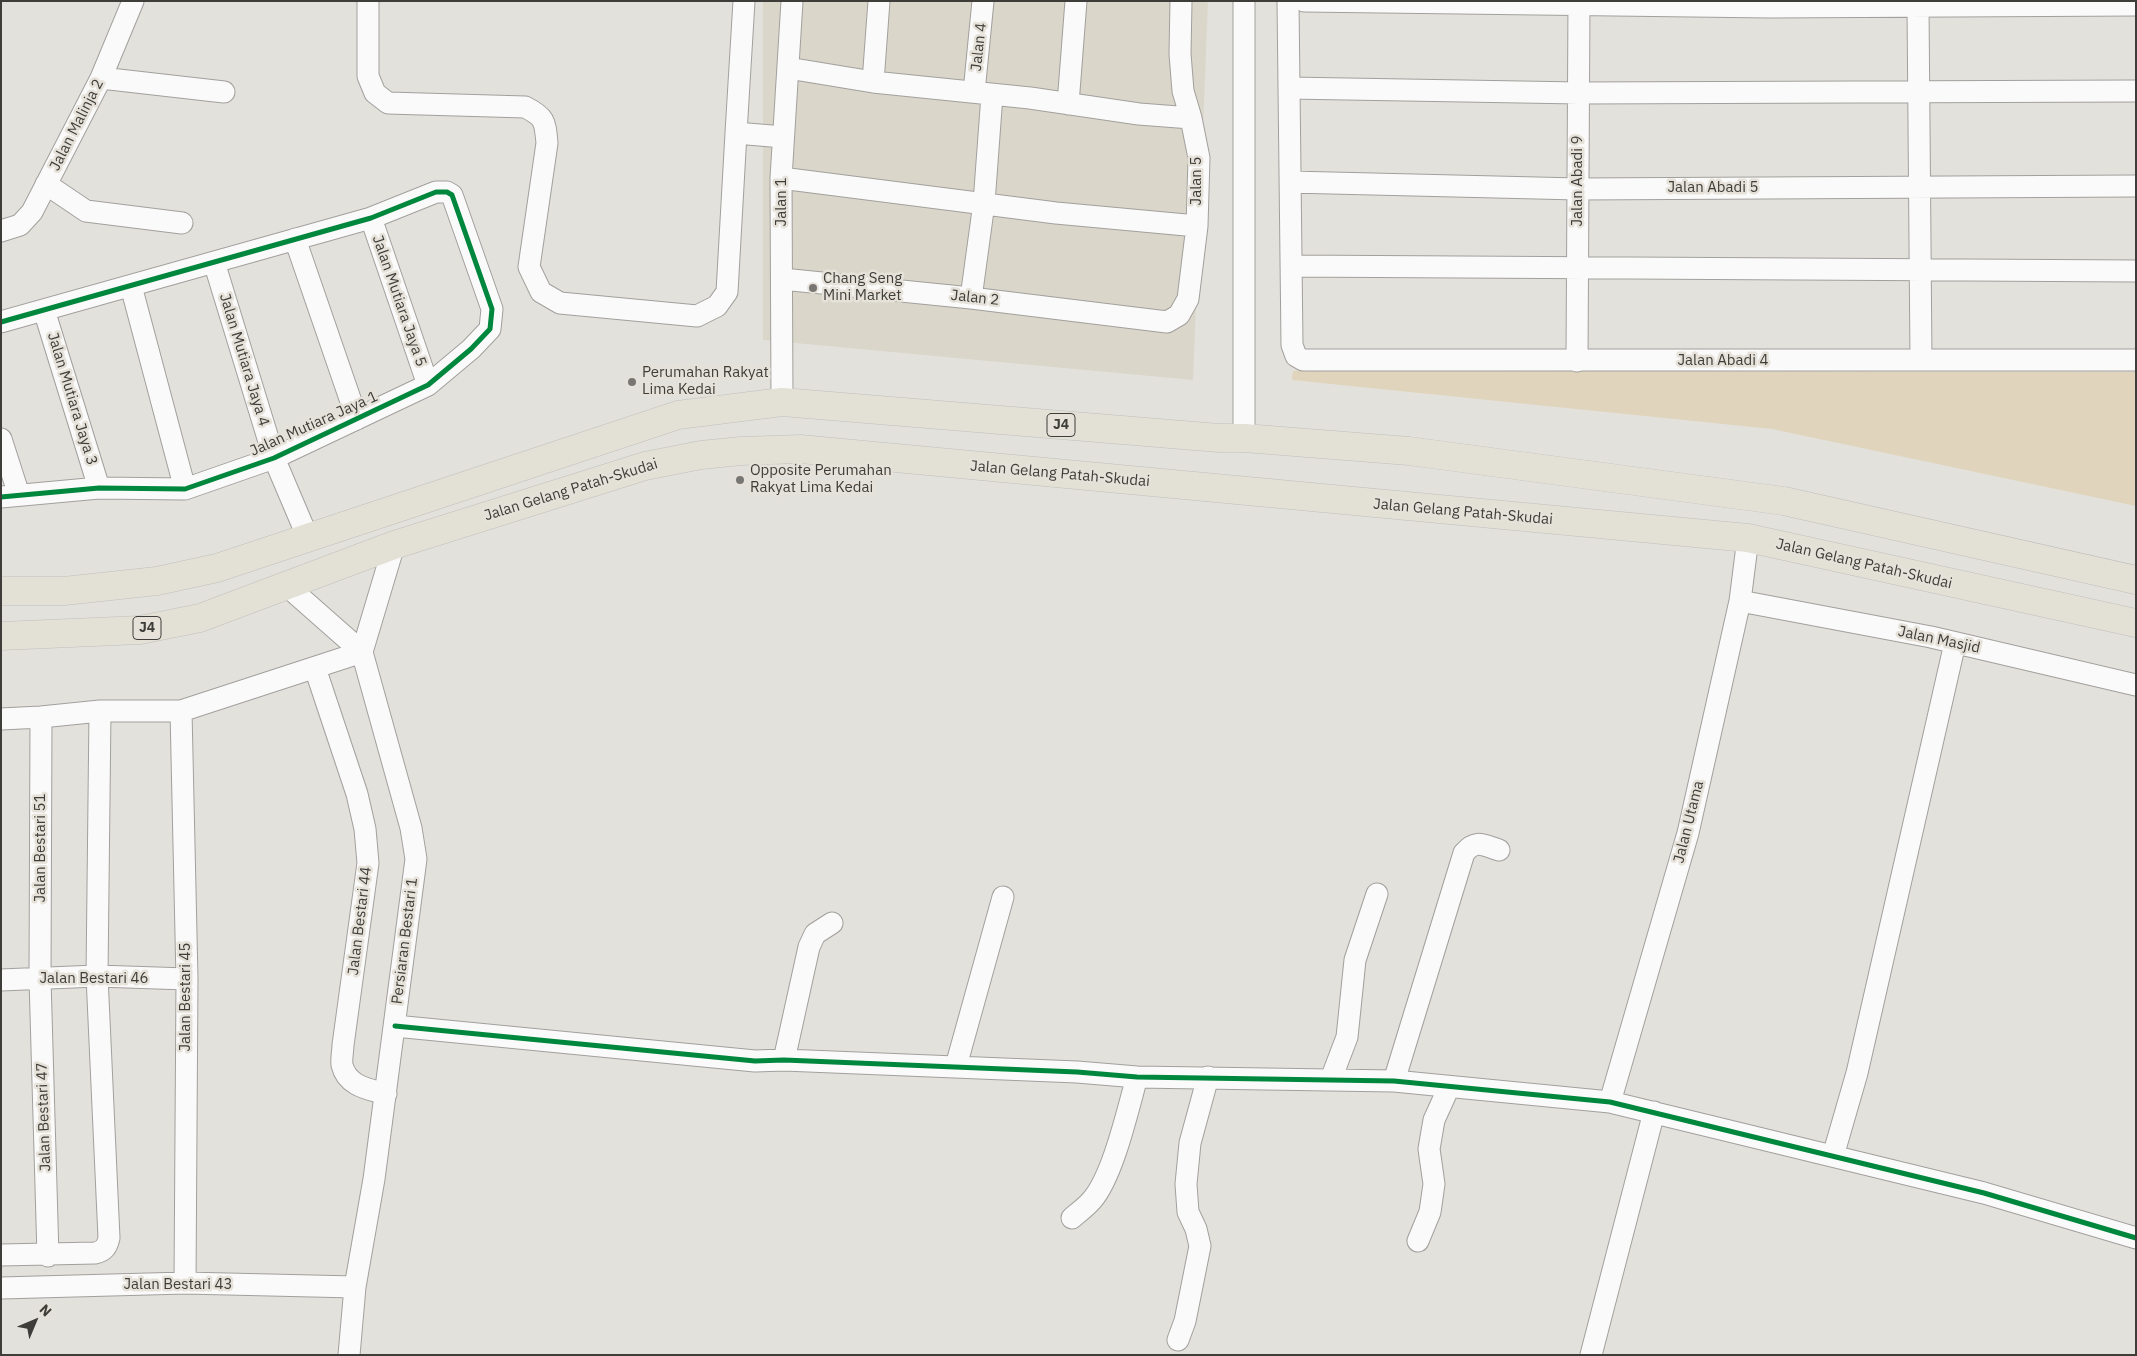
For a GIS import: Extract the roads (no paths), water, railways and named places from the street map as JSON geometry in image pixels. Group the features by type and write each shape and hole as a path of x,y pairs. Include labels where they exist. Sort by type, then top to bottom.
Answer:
{"main road":[{"name":"J4","path":"1,590 64,591 157,581 217,568 678,415 782,402 1219,438 1244,438 1409,451 1784,501 2136,580"},
{"name":"Jalan Gelang Patah-Skudai","path":"1,636 140,630 200,618 394,546 645,466 701,455 800,449 1748,538 2136,624"}],"street":[{"name":"Jalan Malinja 2","path":"1,231 20,225 32,212 101,78 133,1"},
{"path":"368,1 368,76 375,93 388,103 525,107 537,113 545,122 547,142 528,267 541,292 560,303 697,316 717,306 727,292 744,1"},
{"name":"Jalan 1","path":"782,402 781,178 792,1"},
{"path":"873,82 879,1"},
{"name":"Jalan 4","path":"971,298 984,203 983,1"},
{"path":"1068,104 1076,1"},
{"name":"Jalan 5","path":"1167,322 1179,315 1188,299 1197,226 1199,158 1183,90 1180,54 1181,1"},
{"path":"1244,1 1244,438"},
{"path":"1288,1 1291,266 2136,270"},
{"path":"1304,1 1918,6 2049,3 2136,5"},
{"name":"Jalan Abadi 9","path":"1577,360 1579,3"},
{"path":"1918,6 1921,360"},
{"path":"788,68 873,82 983,93 1139,114 1191,118"},
{"path":"101,78 224,92"},
{"path":"1289,88 1579,93 2136,91"},
{"path":"736,133 783,137"},
{"path":"781,178 984,203 1197,226"},
{"name":"Jalan Abadi 5","path":"1290,182 1578,188 2136,186"},
{"path":"46,184 86,211 182,223"},
{"name":"Jalan Mutiara Jaya 1","path":"10,496 98,488 186,488 274,458 428,384 471,349 490,329 492,309 452,195 447,192 436,192 370,218"},
{"path":"1,322 370,218"},
{"name":"Jalan Mutiara Jaya 5","path":"370,218 428,384"},
{"path":"295,239 357,419"},
{"name":"Jalan Mutiara Jaya 4","path":"214,262 274,458 308,538"},
{"name":"Jalan Abadi 4","path":"1291,266 1292,345 1296,356 1302,360 2136,360"},
{"name":"Jalan 2","path":"782,279 971,298 1167,322"},
{"path":"131,286 186,488"},
{"name":"Jalan Mutiara Jaya 3","path":"44,310 98,488"},
{"path":"1,439 10,496"},
{"name":"Jalan Utama","path":"1610,1102 1688,833 1740,601 1748,538"},
{"path":"362,652 394,546"},
{"path":"286,585 362,652"},
{"name":"Jalan Masjid","path":"1740,601 1955,643 2136,685"},
{"path":"1833,1156 1857,1073 1955,643"},
{"path":"1,719 100,711 181,711 362,652"},
{"name":"Persiaran Bestari 1","path":"350,1355 355,1287 374,1179 416,859 411,828 362,652"},
{"name":"Jalan Bestari 44","path":"316,668 357,794 365,828 368,863 342,1064 348,1076 358,1086 386,1094"},
{"path":"1,1255 48,1256 96,1253 103,1251 108,1246 97,976 100,711"},
{"name":"Jalan Bestari 45","path":"181,711 186,979 185,1283"},
{"name":"Jalan Bestari 51","path":"40,979 41,717"},
{"path":"1394,1081 1464,853 1469,846 1477,844 1499,850"},
{"path":"1331,1079 1346,1037 1354,960 1377,894"},
{"path":"956,1066 1003,897"},
{"path":"784,1060 810,947 815,934 832,923"},
{"name":"Jalan Bestari 46","path":"1,980 97,976 186,979"},
{"name":"Jalan Bestari 47","path":"40,979 48,1256"},
{"path":"395,1026 755,1061 784,1060 956,1066 1137,1077 1394,1081 1610,1102 1984,1193 2136,1238"},
{"path":"1072,1218 1093,1200 1103,1182 1118,1142 1137,1077"},
{"path":"1178,1340 1185,1321 1200,1246 1196,1229 1188,1212 1186,1184 1190,1143 1208,1077"},
{"path":"1418,1242 1430,1212 1433,1193 1434,1184 1430,1149 1434,1120 1449,1087"},
{"path":"1590,1355 1654,1112"},
{"name":"Jalan Bestari 43","path":"1,1288 185,1283 355,1287"}],"place":[{"name":"Chang Seng Mini Market","path":"813,288"},
{"name":"Perumahan Rakyat Lima Kedai","path":"632,382"},
{"name":"Opposite Perumahan Rakyat Lima Kedai","path":"740,480"}]}
